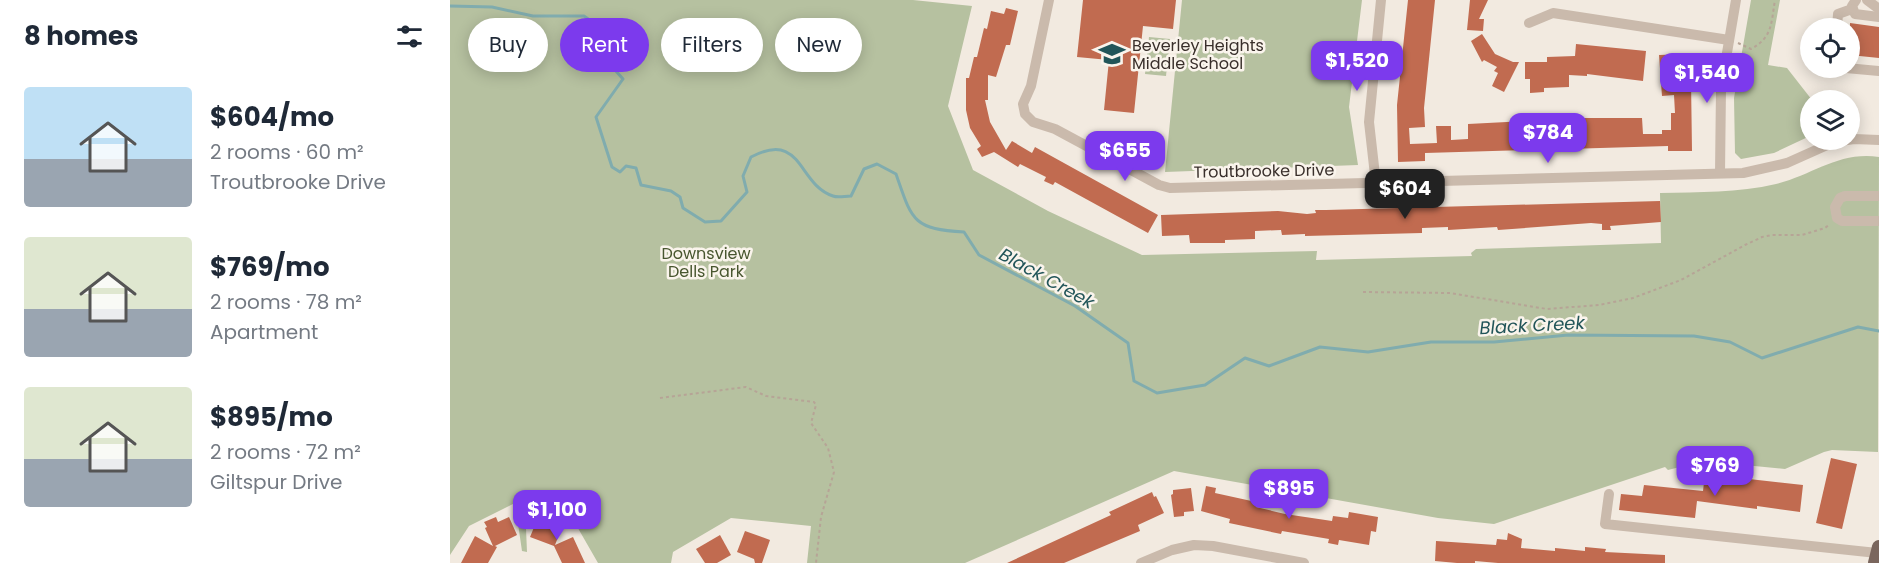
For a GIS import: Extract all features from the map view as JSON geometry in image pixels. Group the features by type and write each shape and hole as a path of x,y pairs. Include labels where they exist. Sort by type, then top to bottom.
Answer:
{"street":[{"name":"Troutbrooke Drive","path":"1049,0 1031,86 1023,104 1025,114 1033,122 1055,129 1159,185 1170,188 1743,173 1787,163 1834,142 1854,139 1879,140"},
{"path":"1376,184 1370,122 1381,0"},
{"path":"1720,172 1721,88 1736,0"},
{"path":"1867,0 1879,9"},
{"path":"1838,18 1838,14 1854,4 1858,16 1879,17"},
{"path":"1529,23 1553,13 1729,40"},
{"path":"1860,69 1879,71"},
{"path":"1879,196 1845,196 1840,198 1835,207 1837,218 1842,221 1879,221"},
{"path":"1610,494 1605,524 1877,554"},
{"path":"1141,563 1172,550 1194,545 1213,546 1304,563"}],"path":[{"path":"1729,40 1751,48 1761,43 1770,31 1775,0"},
{"path":"1363,292 1450,293 1547,309 1599,305 1633,298 1681,280 1762,237 1802,235 1825,228 1837,218"},
{"path":"660,398 746,387 766,396 814,402 816,405 811,423 828,448 834,472 821,518 816,563"}],"green space":[{"name":"Downsview Dells Park","path":"450,0 913,0 972,6 948,106 973,170 1048,211 1142,255 1317,251 1316,260 1472,256 1471,253 1476,249 1661,243 1660,193 1718,192 1762,187 1789,180 1851,157 1879,157 1878,452 1832,450 1785,469 1703,461 1668,470 1665,467 1494,524 1438,518 1174,471 965,563 807,563 811,526 731,518 673,552 671,563 598,563 575,523 525,504 527,552 522,551 515,503 469,526 450,555"},
{"path":"1182,0 1362,0 1349,107 1358,165 1165,172"},
{"path":"1751,0 1780,0 1768,65 1787,68 1804,90 1800,90 1800,141 1774,153 1741,159 1735,153 1734,98"},
{"path":"1149,37 1170,39 1166,76 1145,74"}],"building":[{"path":"1083,0 1176,0 1173,29 1143,26 1134,113 1104,110 1109,60 1077,57"},
{"path":"1408,0 1435,0 1424,108 1425,127 1409,128 1410,144 1437,143 1436,126 1451,126 1451,140 1468,139 1468,124 1563,118 1642,118 1643,134 1662,134 1662,130 1671,130 1671,113 1675,113 1674,95 1662,96 1659,55 1688,54 1689,80 1691,80 1692,151 1668,151 1668,146 1425,153 1425,161 1398,162 1397,105"},
{"path":"1470,0 1488,0 1479,19 1484,19 1483,31 1467,30"},
{"path":"1006,8 1018,11 1010,45 1006,45 996,77 988,75 988,100 985,100 990,122 1006,150 1012,141 1032,153 1035,147 1158,215 1148,233 1055,182 1053,185 1044,181 1046,177 1020,164 1018,167 994,152 982,157 977,149 981,146 970,128 966,110 966,78 969,78 974,57 977,57 991,11 1004,14"},
{"path":"1860,24 1879,27 1879,58 1860,56"},
{"path":"1482,34 1495,54 1513,62 1519,62 1504,92 1492,86 1498,73 1494,71 1497,67 1484,60 1482,62 1471,41"},
{"path":"1576,44 1646,51 1643,81 1587,74 1587,76 1569,75 1569,87 1544,88 1544,92 1530,93 1530,79 1525,79 1525,62 1547,62 1547,57 1575,56"},
{"path":"1660,201 1661,222 1610,226 1611,230 1602,230 1602,224 1591,223 1498,230 1497,227 1448,230 1448,227 1422,228 1422,233 1305,236 1305,234 1282,235 1281,230 1255,231 1255,239 1225,240 1225,243 1190,243 1189,235 1162,236 1161,215 1278,211 1307,214 1316,213 1315,210"},
{"path":"1831,458 1857,464 1842,529 1816,523"},
{"path":"1705,474 1803,485 1800,512 1697,501 1695,518 1619,510 1621,494 1642,496 1644,485 1703,491"},
{"path":"1206,486 1216,488 1215,493 1256,502 1256,507 1285,514 1332,521 1333,516 1348,518 1349,512 1378,517 1376,532 1371,531 1369,545 1339,540 1338,545 1328,543 1329,539 1282,531 1281,534 1229,523 1230,519 1201,511"},
{"path":"1191,488 1194,511 1184,512 1184,516 1174,517 1171,495 1173,490"},
{"path":"1152,492 1164,513 1138,525 1140,531 1064,563 1007,563 1111,515 1109,512"},
{"path":"535,516 562,527 555,545 573,537 585,563 562,563 554,546 530,537 535,525 532,524"},
{"path":"496,517 498,522 509,517 517,535 495,546 497,547 488,563 461,563 475,536 493,546 484,522"},
{"path":"745,531 770,540 762,563 755,563 754,559 737,552"},
{"path":"1508,533 1522,539 1521,548 1585,551 1585,547 1606,549 1605,552 1665,555 1665,563 1475,561 1475,563 1457,563 1435,561 1436,541 1496,545 1497,539 1507,540"},
{"path":"720,535 731,555 717,563 705,563 696,549"}],"waterway":[{"name":"Black Creek","path":"450,6 492,7 533,16 584,16 598,26 599,52 623,79 596,117 612,167 620,172 626,166 636,168 641,185 671,191 680,197 683,208 705,222 721,221 747,192 743,176 751,157 768,150 781,150 790,154 821,190 837,197 851,196 864,169 877,164 896,174 906,202 916,219 934,228 964,232 979,255 1075,306 1128,343 1134,381 1157,393 1205,385 1245,358 1269,366 1320,347 1368,352 1431,342 1494,342 1568,335 1694,336 1730,342 1762,358 1858,327 1879,331"}],"place":[{"name":"Beverley Heights Middle School","path":"1112,54"}]}
